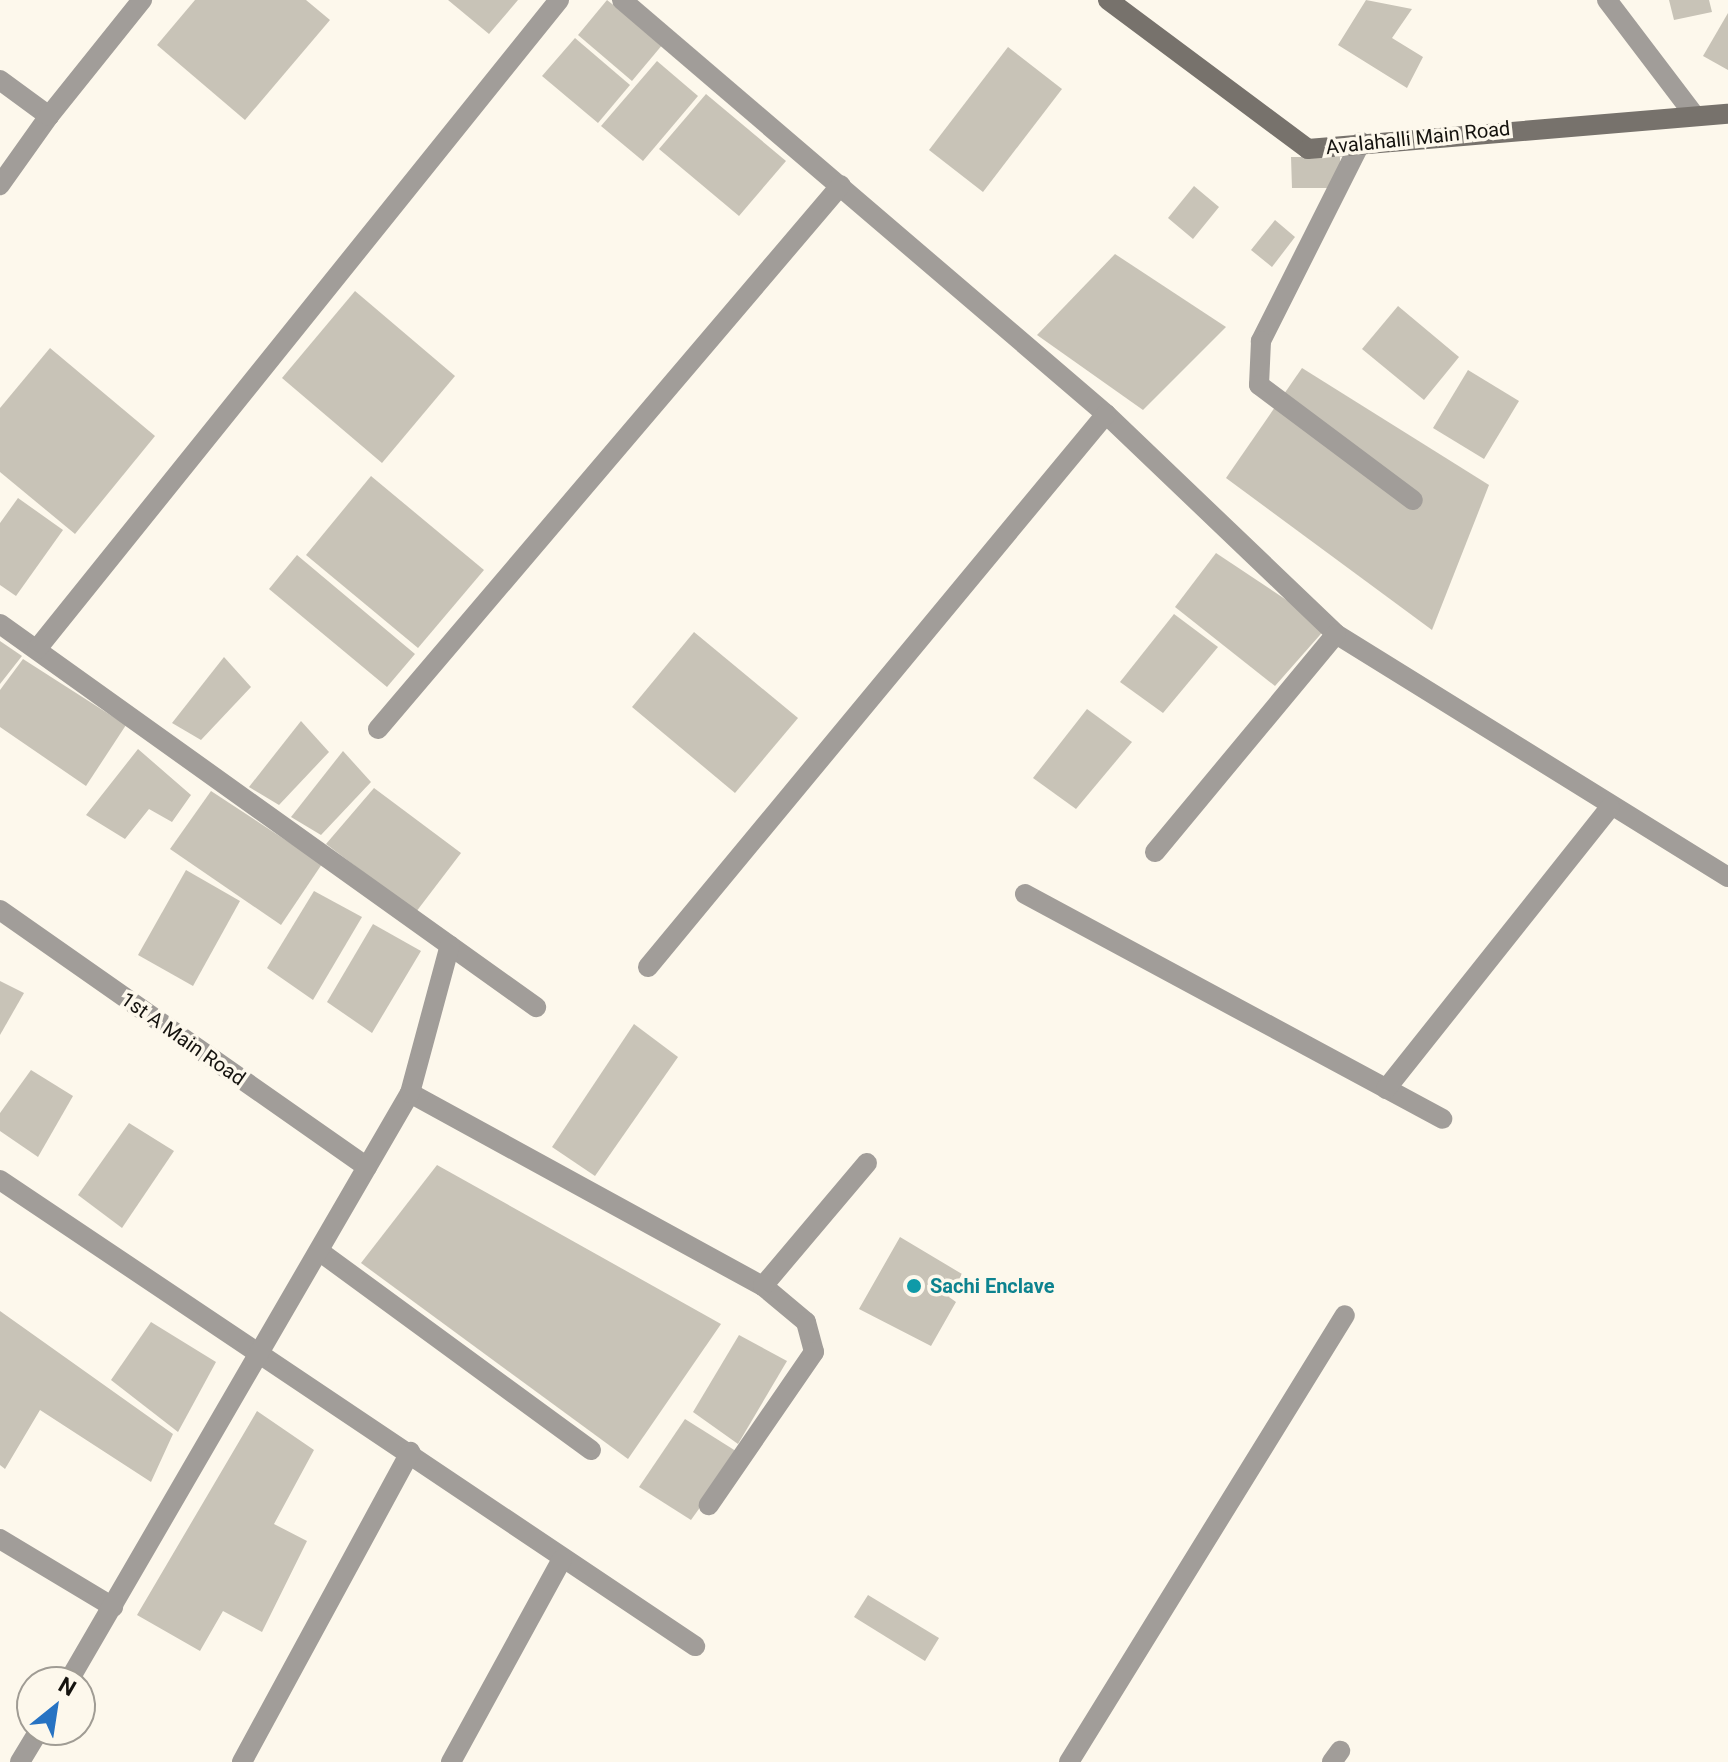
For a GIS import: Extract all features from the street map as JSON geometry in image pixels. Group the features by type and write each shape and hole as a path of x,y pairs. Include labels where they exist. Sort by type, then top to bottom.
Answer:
{"main road":[{"name":"Avalahalli Main Road","path":"1108,0 1308,149 1692,112 1728,114"}],"street":[{"path":"0,185 49,116 142,0"},
{"path":"37,649 559,0"},
{"path":"622,0 1106,414 1336,634 1610,807 1728,877"},
{"path":"1607,0 1692,112"},
{"path":"0,80 49,116"},
{"path":"1361,142 1261,341 1259,385 1413,500"},
{"path":"378,729 841,185"},
{"path":"648,967 1106,414"},
{"path":"0,624 536,1007"},
{"path":"1155,852 1336,634"},
{"path":"1386,1089 1610,807"},
{"path":"1025,894 1442,1119"},
{"name":"1st A Main Road","path":"0,910 367,1167"},
{"path":"78,1666 410,1093 450,945"},
{"path":"410,1093 763,1286 806,1322 814,1352 709,1505"},
{"path":"763,1286 867,1163"},
{"path":"0,1180 262,1349 562,1559 695,1646"},
{"path":"319,1251 591,1450"},
{"path":"1069,1762 1345,1315"},
{"path":"242,1762 410,1452"},
{"path":"0,1539 113,1607"},
{"path":"451,1762 562,1559"}],"building":[{"path":"195,0 306,0 330,20 245,120 157,45"},
{"path":"448,0 518,0 489,34"},
{"path":"607,0 663,44 632,81 578,35"},
{"path":"1366,0 1412,9 1392,38 1423,57 1407,88 1338,45"},
{"path":"1669,0 1709,0 1712,12 1674,20"},
{"path":"1728,13 1728,70 1703,56"},
{"path":"575,38 630,85 598,123 542,76"},
{"path":"1008,47 1062,89 983,192 929,150"},
{"path":"657,61 698,96 643,161 601,126"},
{"path":"706,94 786,161 739,216 659,149"},
{"path":"1291,157 1340,157 1340,188 1292,188"},
{"path":"1194,186 1219,207 1193,239 1168,218"},
{"path":"1275,220 1295,237 1272,267 1251,250"},
{"path":"1115,254 1226,327 1143,410 1037,335"},
{"path":"355,291 455,376 382,463 282,378"},
{"path":"1398,306 1459,357 1424,400 1362,349"},
{"path":"50,348 155,436 75,534 0,472 0,408"},
{"path":"1302,368 1489,485 1432,630 1226,478"},
{"path":"1468,370 1519,401 1484,459 1433,428"},
{"path":"371,476 484,570 418,648 306,555"},
{"path":"18,498 63,530 16,596 0,585 0,523"},
{"path":"1216,553 1327,627 1275,686 1175,607"},
{"path":"297,555 415,654 387,687 269,589"},
{"path":"1174,614 1218,647 1163,713 1120,682"},
{"path":"694,632 798,718 735,793 632,707"},
{"path":"0,641 22,656 0,684"},
{"path":"224,657 251,687 201,740 172,723"},
{"path":"23,659 126,725 86,786 0,727 0,690"},
{"path":"1087,709 1132,742 1076,809 1033,778"},
{"path":"301,721 329,752 279,805 249,787"},
{"path":"138,749 191,795 172,822 149,809 125,839 86,815"},
{"path":"343,751 371,782 321,835 291,817"},
{"path":"374,788 461,853 416,912 326,844"},
{"path":"211,791 322,864 281,925 170,849"},
{"path":"186,870 240,901 193,986 138,955"},
{"path":"314,891 362,917 313,1000 267,968"},
{"path":"373,924 421,951 372,1033 327,1002"},
{"path":"0,981 24,993 0,1035"},
{"path":"634,1024 678,1057 595,1176 552,1147"},
{"path":"31,1070 73,1096 38,1157 0,1131 0,1113"},
{"path":"129,1123 174,1151 122,1228 78,1195"},
{"path":"437,1165 721,1324 628,1459 361,1263"},
{"name":"Sachi Enclave","path":"900,1237 962,1274 949,1297 956,1302 931,1346 859,1309"},
{"path":"0,1311 173,1434 151,1482 40,1410 5,1469 0,1465"},
{"path":"151,1322 216,1362 178,1432 111,1380"},
{"path":"739,1335 787,1361 738,1444 693,1412"},
{"path":"257,1411 314,1450 274,1524 307,1541 262,1632 223,1611 200,1651 137,1615"},
{"path":"685,1419 739,1453 691,1520 639,1487"},
{"path":"868,1595 939,1638 925,1661 854,1617"}],"place":[{"name":"Sachi Enclave","path":"914,1286"}]}
